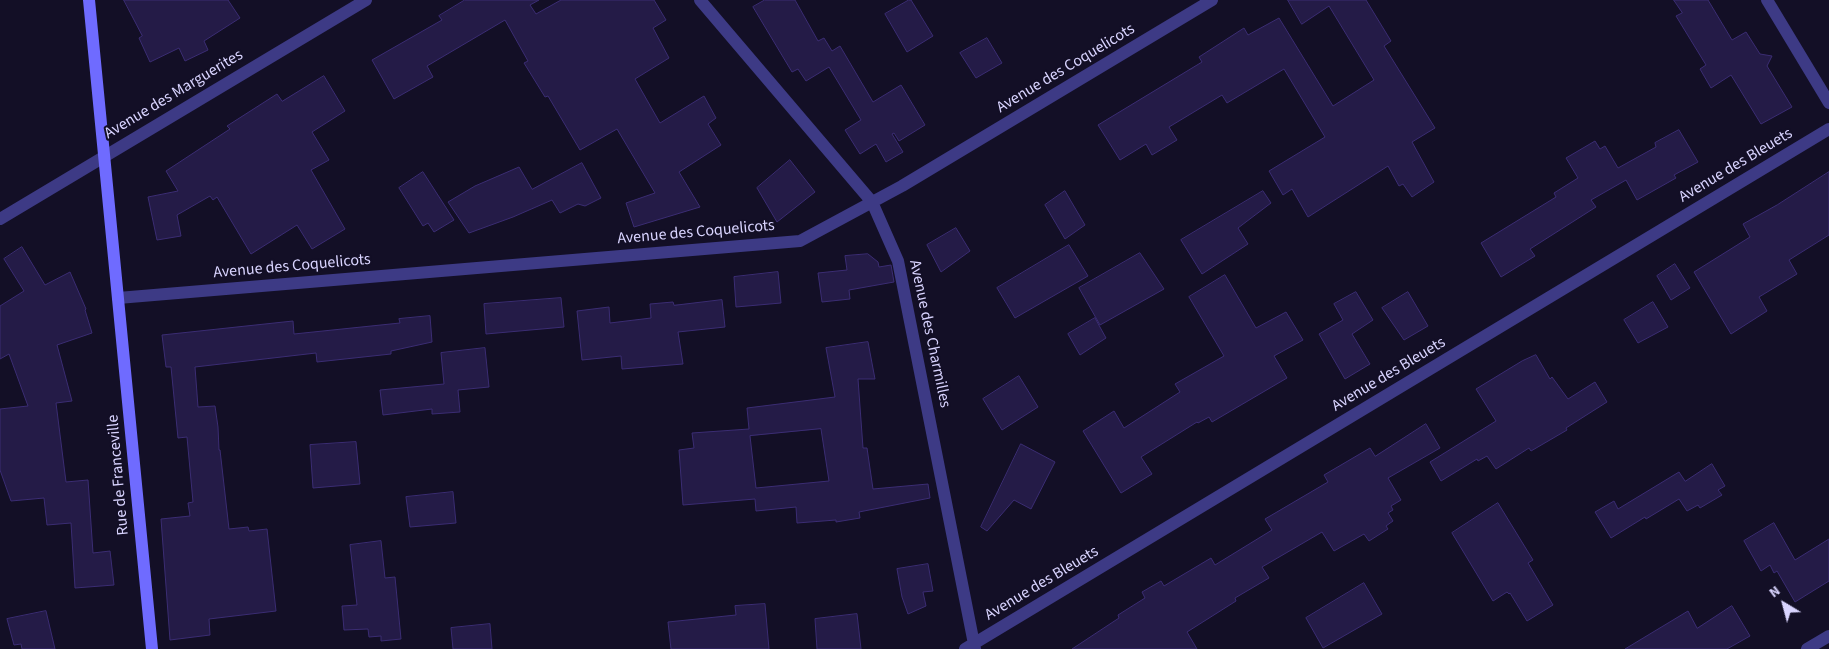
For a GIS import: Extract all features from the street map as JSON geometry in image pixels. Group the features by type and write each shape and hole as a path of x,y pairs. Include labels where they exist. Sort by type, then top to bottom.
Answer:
{"street":[{"name":"Rue de Franceville","path":"89,0 152,649"},
{"name":"Avenue des Marguerites","path":"0,219 366,0"},
{"name":"Avenue des Charmilles","path":"700,0 872,202 898,261 971,648"},
{"name":"Avenue des Coquelicots","path":"118,298 800,241 902,186 1212,0"},
{"path":"1767,0 1829,103"},
{"name":"Avenue des Bleuets","path":"971,648 1829,129"},
{"path":"1807,649 1829,636"}],"building":[{"path":"124,0 228,0 240,18 204,41 208,50 185,61 179,48 150,62 139,38 142,36"},
{"path":"465,0 539,0 530,5 536,14 561,0 654,0 666,20 653,28 669,58 635,79 660,123 704,96 716,118 708,124 721,145 679,172 700,207 634,227 626,203 655,193 617,129 580,150 548,96 545,97 524,63 528,61 505,20 427,66 433,77 394,99 372,60 442,20 439,16"},
{"path":"765,0 795,0 818,41 824,38 832,51 840,46 873,102 901,85 925,125 899,141 894,133 892,134 903,152 886,162 876,144 860,154 845,130 861,120 829,67 806,81 798,69 792,72 753,7"},
{"path":"911,0 933,36 907,52 885,14"},
{"path":"1288,0 1366,0 1391,41 1384,46 1435,128 1412,142 1434,182 1412,197 1403,184 1399,186 1388,166 1308,217 1292,189 1283,195 1269,171 1325,137 1284,69 1227,103 1222,95 1169,127 1177,140 1152,155 1146,144 1120,160 1098,125 1202,62 1199,57 1244,28 1248,35 1279,18 1333,106 1374,80 1329,6 1302,24"},
{"path":"1674,0 1708,0 1732,40 1746,32 1760,54 1772,56 1767,66 1792,107 1761,124 1731,75 1711,88 1700,69 1706,65 1676,16 1682,13"},
{"path":"987,38 1002,63 976,78 960,53"},
{"path":"324,76 345,111 312,132 329,160 311,170 345,229 312,249 297,225 251,254 217,197 213,200 210,196 177,215 181,236 157,240 148,197 178,191 166,171 230,129 227,126 277,94 282,101"},
{"path":"1679,130 1698,162 1674,175 1676,178 1637,200 1626,180 1591,200 1596,207 1530,249 1535,256 1501,277 1481,243 1556,197 1554,193 1578,178 1566,158 1595,141 1600,149 1605,146 1618,168 1656,147 1655,143"},
{"path":"790,160 815,192 777,222 757,188"},
{"path":"582,163 601,198 585,206 578,204 560,213 552,200 469,233 448,202 475,186 519,167 532,189"},
{"path":"423,172 454,220 434,232 428,223 423,226 399,188"},
{"path":"1829,172 1829,235 1789,260 1797,274 1759,297 1767,311 1731,334 1694,272 1750,237 1743,224"},
{"path":"1065,191 1085,225 1065,239 1045,205"},
{"path":"1263,191 1271,203 1238,228 1248,244 1202,274 1181,240"},
{"path":"956,228 970,251 941,272 927,245"},
{"path":"1069,245 1088,276 1015,318 997,288"},
{"path":"22,247 45,285 70,272 86,309 92,333 57,345 72,401 56,403 66,482 88,480 93,553 110,551 114,585 75,588 71,523 47,525 44,498 11,501 0,470 0,409 28,406 9,354 0,359 0,306 24,291 4,259"},
{"path":"1140,253 1164,289 1100,325 1079,288"},
{"path":"868,254 878,262 879,267 891,265 894,282 849,290 850,299 822,302 818,273 847,270 845,256"},
{"path":"1675,264 1690,288 1671,300 1657,276"},
{"path":"778,272 781,303 736,307 734,277"},
{"path":"1225,275 1256,328 1286,312 1303,340 1274,356 1287,378 1212,422 1209,417 1197,422 1141,457 1152,474 1121,493 1083,431 1114,411 1124,428 1180,392 1175,384 1224,356 1189,297"},
{"path":"1356,292 1373,320 1352,334 1370,364 1345,379 1319,334 1343,320 1334,304"},
{"path":"1408,292 1428,326 1404,340 1382,308"},
{"path":"561,298 564,327 486,334 484,304"},
{"path":"722,300 725,327 678,332 683,364 622,369 621,356 582,360 577,311 609,307 610,323 651,318 650,304 673,302 674,305"},
{"path":"1653,302 1668,327 1638,343 1624,320"},
{"path":"430,316 432,342 391,351 391,354 317,362 316,353 195,367 198,407 215,406 229,529 248,527 249,531 267,529 276,611 209,619 210,635 170,640 161,519 190,516 188,503 193,502 187,437 178,438 171,367 166,367 162,335 293,321 294,334 400,323 399,319"},
{"path":"1095,318 1106,338 1080,355 1068,334"},
{"path":"868,342 875,379 858,379 863,448 867,448 873,489 928,484 930,498 859,512 860,518 836,522 836,520 797,523 796,507 756,511 755,499 683,505 679,450 694,448 692,433 749,429 747,408 835,397 826,348","holes":["821,429 829,481 756,488 750,436"]},
{"path":"485,348 489,387 458,390 460,412 432,414 432,409 383,415 380,390 444,384 441,353"},
{"path":"1536,355 1550,379 1552,377 1568,399 1595,382 1607,402 1566,428 1567,430 1531,451 1529,448 1496,469 1487,456 1478,461 1477,459 1441,481 1430,462 1496,421 1476,389 1522,361"},
{"path":"1019,376 1038,407 1002,430 983,399"},
{"path":"1426,424 1440,448 1388,478 1401,500 1391,506 1393,510 1388,513 1393,521 1386,526 1388,529 1369,541 1364,534 1334,551 1322,532 1262,567 1269,578 1235,598 1236,601 1187,632 1197,649 1072,649 1119,618 1118,615 1145,598 1142,592 1161,581 1164,586 1211,558 1215,565 1272,530 1265,519 1328,482 1324,475 1370,448 1375,456"},
{"path":"356,442 360,484 313,488 310,445"},
{"path":"1021,444 1055,462 1031,509 1014,500 987,531 981,527"},
{"path":"1712,464 1725,486 1718,490 1722,495 1700,508 1698,505 1687,511 1679,499 1611,538 1595,512 1614,501 1618,509 1679,472 1685,481"},
{"path":"453,492 456,523 410,527 406,497"},
{"path":"1498,503 1533,560 1528,563 1553,605 1527,621 1510,593 1507,592 1493,601 1452,533"},
{"path":"1774,523 1795,560 1829,539 1829,581 1795,602 1777,571 1774,573 1770,565 1761,571 1744,541"},
{"path":"381,541 385,578 395,577 401,639 381,641 381,636 369,637 368,629 344,630 342,606 357,605 350,545"},
{"path":"928,564 933,591 923,592 926,606 908,614 902,597 897,569"},
{"path":"1364,583 1382,614 1323,648 1306,618"},
{"path":"765,604 769,649 671,649 668,622 736,615 735,606"},
{"path":"1732,606 1750,636 1727,649 1625,649 1688,611 1697,628"},
{"path":"46,611 55,649 22,649 21,644 14,645 7,619"},
{"path":"857,614 861,649 817,649 815,619"},
{"path":"490,624 492,649 453,649 451,628"}]}
